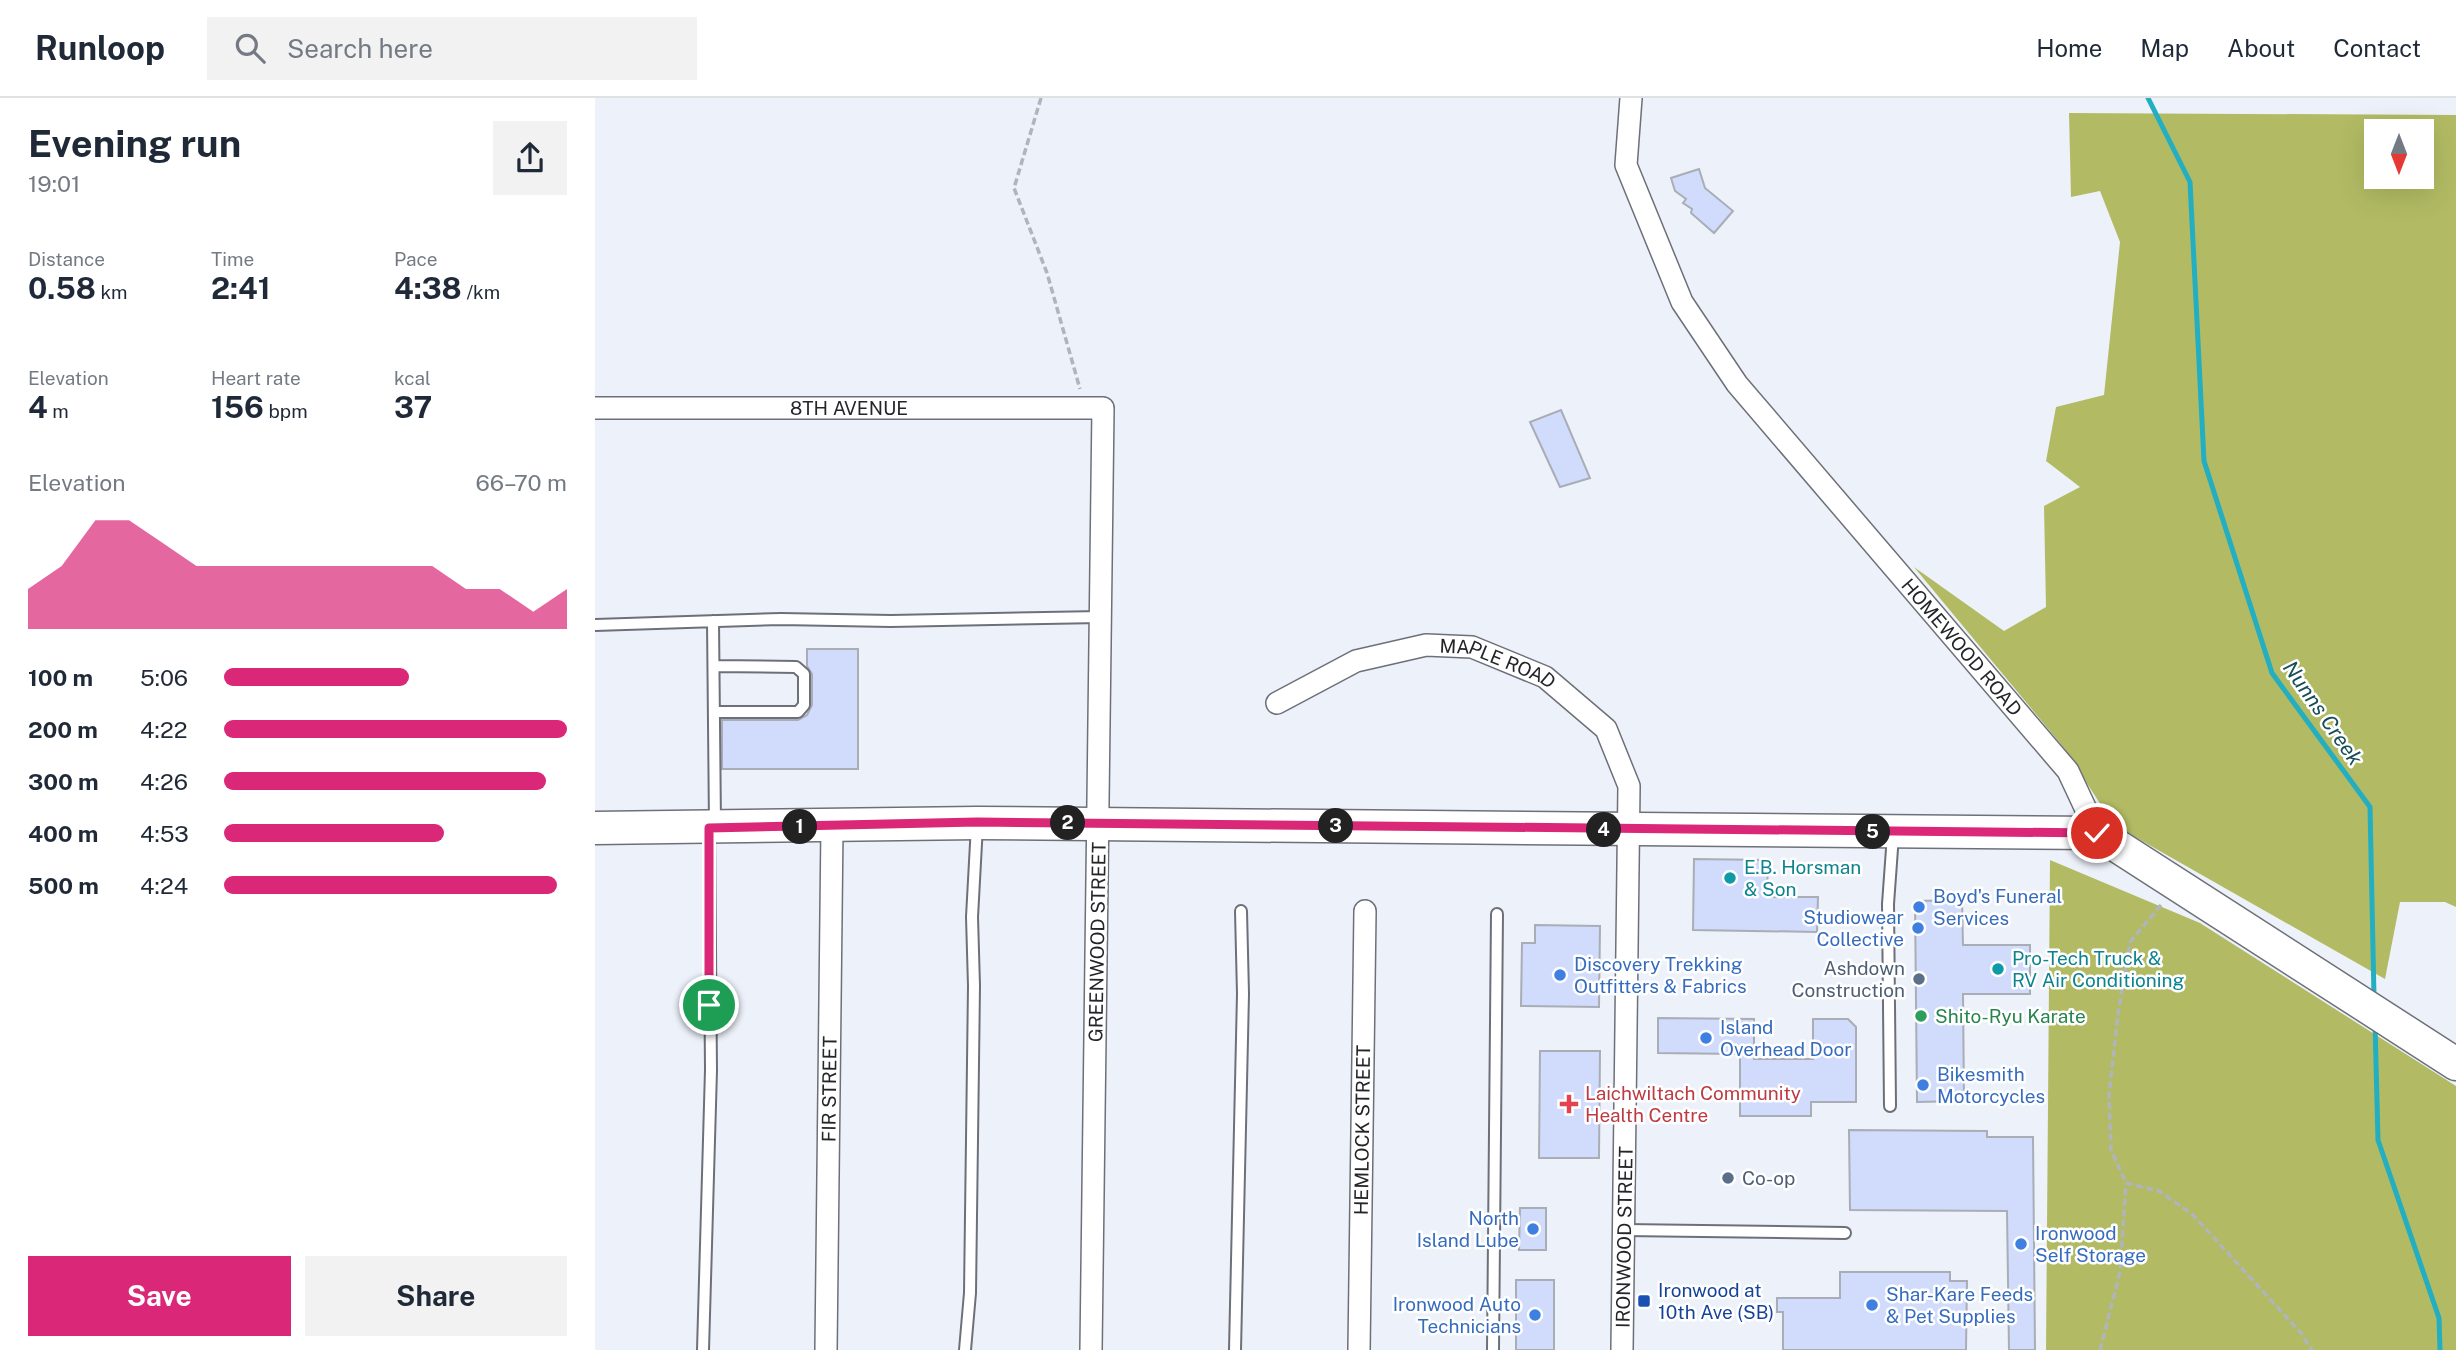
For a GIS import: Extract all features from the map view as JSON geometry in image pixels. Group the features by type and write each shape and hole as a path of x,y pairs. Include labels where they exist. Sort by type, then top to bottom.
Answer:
{"main road":[{"path":"595,828 832,827 977,822 2097,833 2456,1063"}],"street":[{"name":"HOMEWOOD ROAD","path":"1631,98 1626,165 1682,302 1737,384 2068,771 2097,833"},
{"name":"8TH AVENUE","path":"595,408 1094,408"},
{"name":"GREENWOOD STREET","path":"1091,1350 1101,617 1094,408"},
{"name":"MAPLE ROAD","path":"1277,704 1356,661 1381,655 1426,645 1472,647 1493,654 1545,677 1606,729 1629,786 1629,830"},
{"name":"FIR STREET","path":"826,1350 832,827"},
{"name":"IRONWOOD STREET","path":"1622,1350 1629,830"},
{"name":"HEMLOCK STREET","path":"1359,1350 1365,911"}],"lane":[{"path":"595,625 713,621 1101,617"},
{"path":"703,1350 711,1070 713,621"},
{"path":"714,666 796,667 804,674 804,705 797,712 714,712"},
{"path":"965,1350 970,1293 974,986 972,916 977,822"},
{"path":"1890,1106 1888,904 1894,832"},
{"path":"1235,1350 1243,994 1241,911"},
{"path":"1493,1350 1497,914"},
{"path":"1624,1230 1845,1233"}],"path":[{"path":"1041,98 1014,188 1047,272 1094,408"},
{"path":"2099,1350 2120,1272 2126,1183 2112,1150 2109,1095 2118,1014 2130,943 2161,905"},
{"path":"2126,1183 2159,1191 2192,1214 2301,1334 2312,1350"}],"green space":[{"path":"2069,113 2456,115 2456,907 2445,902 2400,902 2385,979 2114,825 2064,748 1914,567 2004,631 2046,607 2044,506 2080,487 2046,461 2056,407 2104,395 2120,242 2100,191 2071,197"},
{"path":"2050,860 2200,923 2456,1086 2456,1350 2046,1350"}],"building":[{"path":"1699,169 1705,188 1733,211 1714,233 1683,203 1686,199 1675,191 1671,178"},
{"path":"1561,410 1590,478 1560,487 1530,422"},
{"path":"807,649 858,649 858,769 722,769 722,720 798,720 807,715 812,705 812,674 807,666"},
{"name":"E.B. Horsman & Son","path":"1694,859 1768,860 1767,897 1818,897 1817,932 1693,930"},
{"path":"1962,900 1963,945 2030,945 2030,994 1963,994 1964,1101 1917,1102 1915,901"},
{"name":"Discovery Trekking Outfitters & Fabrics","path":"1535,925 1600,926 1599,1007 1521,1006 1522,943 1535,943"},
{"path":"1658,1018 1754,1019 1754,1059 1813,1059 1813,1019 1848,1019 1856,1027 1856,1102 1811,1102 1811,1116 1740,1116 1740,1054 1658,1053"},
{"name":"Laichwiltach Community Health Centre","path":"1540,1051 1600,1051 1599,1158 1539,1158"},
{"path":"1849,1130 1987,1131 1987,1137 2033,1137 2035,1350 2009,1350 2007,1211 1850,1210"},
{"name":"North Island Lube","path":"1520,1208 1546,1208 1546,1250 1519,1250"},
{"name":"Shar-Kare Feeds & Pet Supplies","path":"1840,1272 1950,1272 1950,1281 1967,1281 1966,1350 1783,1350 1783,1312 1777,1312 1777,1298 1840,1298"},
{"name":"Ironwood Auto Technicians","path":"1516,1280 1554,1280 1554,1350 1516,1350"}],"waterway":[{"name":"Nunns Creek","path":"2148,98 2190,182 2204,461 2272,673 2370,807 2374,997"},
{"name":"Nunns Creek","path":"2375,1024 2378,1140 2439,1318 2440,1350"}],"place":[{"name":"E.B. Horsman & Son","path":"1730,878"},
{"name":"Boyd's Funeral Services","path":"1919,907"},
{"name":"Studiowear Collective","path":"1918,928"},
{"name":"Pro-Tech Truck & RV Air Conditioning","path":"1998,969"},
{"name":"Discovery Trekking Outfitters & Fabrics","path":"1560,975"},
{"name":"Ashdown Construction","path":"1919,979"},
{"name":"Shito-Ryu Karate","path":"1921,1016"},
{"name":"Island Overhead Door","path":"1706,1038"},
{"name":"Bikesmith Motorcycles","path":"1923,1085"},
{"name":"Laichwiltach Community Health Centre","path":"1569,1104"},
{"name":"Co-op","path":"1728,1178"},
{"name":"North Island Lube","path":"1533,1229"},
{"name":"Ironwood Self Storage","path":"2021,1244"},
{"name":"Ironwood at 10th Ave (SB)","path":"1644,1301"},
{"name":"Shar-Kare Feeds & Pet Supplies","path":"1872,1305"},
{"name":"Ironwood Auto Technicians","path":"1535,1315"}],"route":[{"path":"709,1005 709,828 977,822 2097,833"}]}
